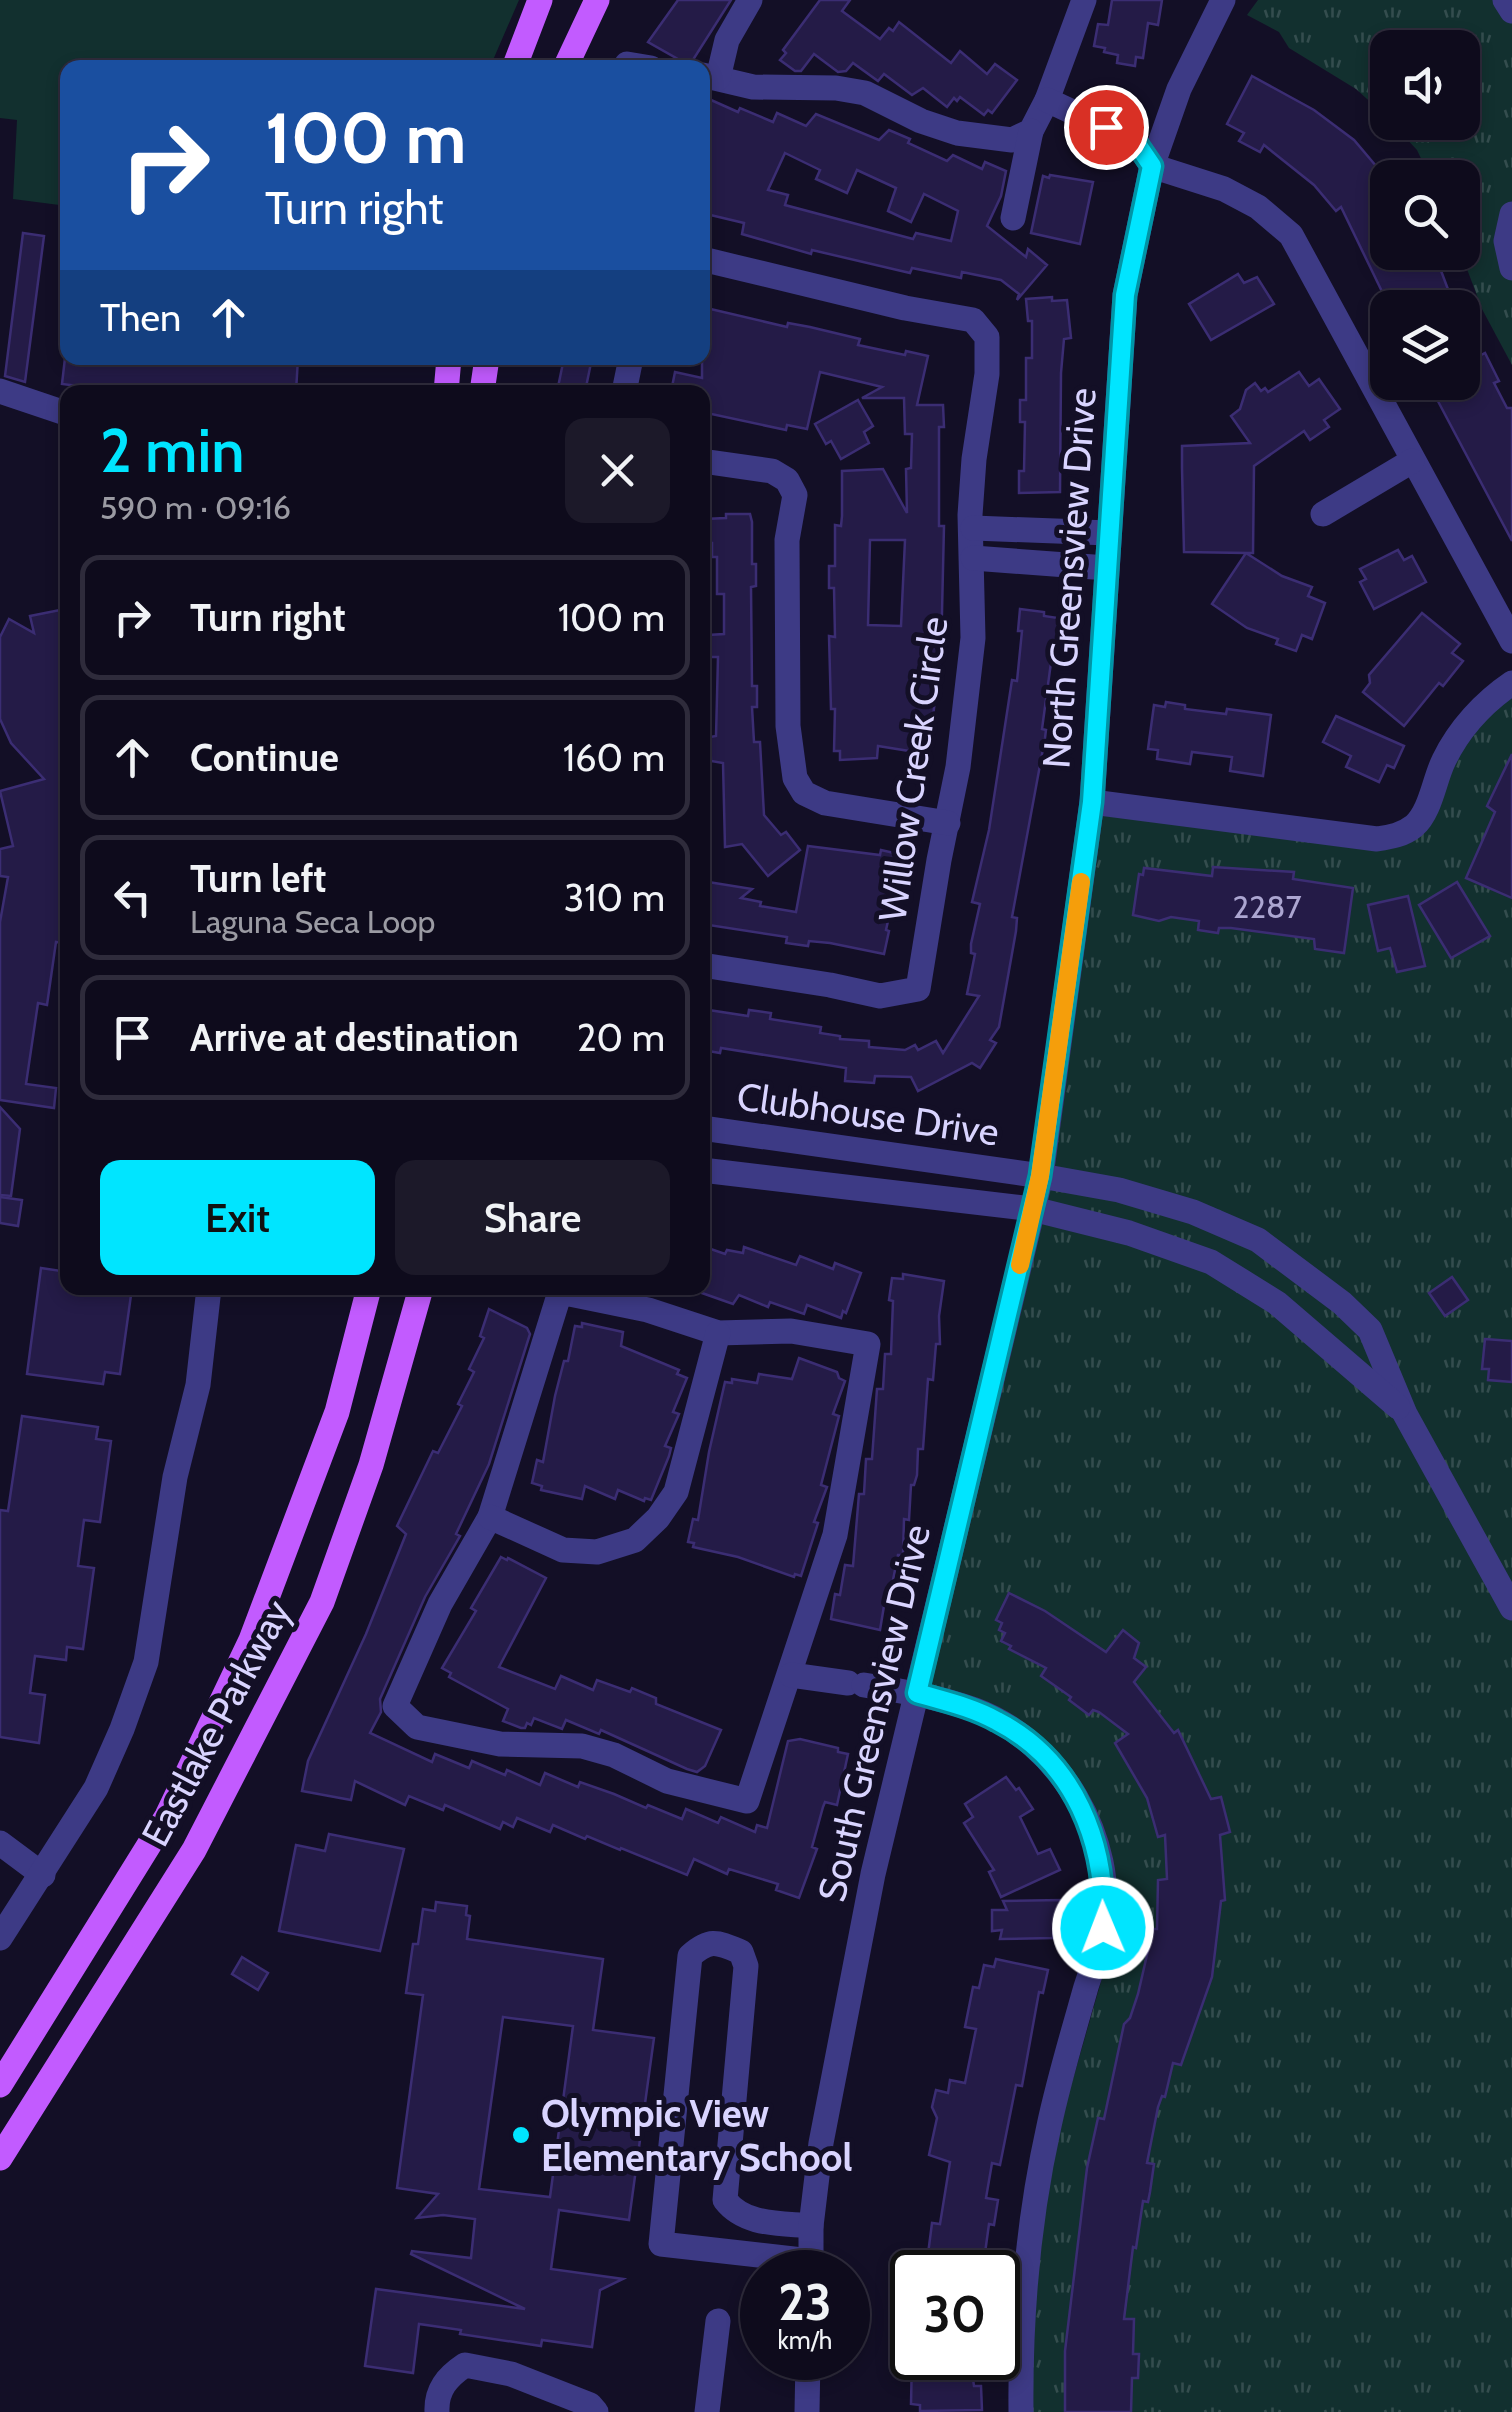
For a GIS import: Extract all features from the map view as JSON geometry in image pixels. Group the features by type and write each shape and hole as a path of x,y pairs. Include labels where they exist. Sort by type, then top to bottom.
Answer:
{"main road":[{"path":"517,60 540,0"},
{"path":"570,60 597,0"},
{"name":"Eastlake Parkway","path":"0,2085 168,1816 251,1640 337,1412 367,1295"},
{"name":"Eastlake Parkway","path":"1,2155 194,1850 322,1602 371,1465 419,1295"}],"street":[{"path":"750,0 710,77 753,87 836,88 865,94 921,121 957,133 1012,140 1031,131"},
{"path":"1013,218 1031,131 1047,100 1084,0"},
{"name":"North Greensview Drive","path":"1040,1176 1092,802 1125,295 1152,166 1179,89 1223,0"},
{"path":"1505,0 1512,11"},
{"path":"1047,100 1135,141 1152,166 1224,189 1258,208 1291,235 1512,640"},
{"path":"1512,214 1506,241 1512,268"},
{"name":"Willow Creek Circle","path":"710,261 905,308 972,320 988,337 970,515 973,638 948,822 938,860 918,990 880,996 710,966"},
{"path":"0,391 60,411"},
{"path":"1323,514 1412,461"},
{"path":"710,462 772,471 787,480 795,495 788,540 788,726 796,778 804,793 825,803 948,822"},
{"path":"973,528 1109,533"},
{"path":"974,558 1107,568"},
{"path":"1092,802 1377,839 1394,837 1413,827 1421,817 1444,758 1486,700 1512,683"},
{"name":"Clubhouse Drive","path":"710,1129 1119,1190 1193,1212 1258,1240 1342,1303 1370,1330 1405,1414 1512,1608"},
{"name":"Clubhouse Drive","path":"710,1171 1033,1210 1129,1233 1211,1262 1277,1302 1405,1414"},
{"name":"South Greensview Drive","path":"811,2250 822,2143 872,1874 1040,1176"},
{"path":"0,1938 96,1788 146,1662 175,1477 198,1385 208,1295"},
{"path":"559,1295 490,1518 440,1604 395,1706 417,1727 500,1744 582,1746 614,1756 666,1781 747,1801 835,1535 868,1344 791,1332 718,1333 648,1310 575,1295"},
{"path":"490,1518 563,1550 597,1552 635,1540 658,1518 676,1492 718,1333"},
{"path":"791,1675 917,1693 999,1722 1040,1752 1069,1785 1095,1839 1104,1885 1103,1928 1051,2116 1032,2214 1021,2412"},
{"path":"0,1842 43,1875"},
{"path":"740,2256 660,2244 690,1956 703,1944 719,1943 740,1952 746,1966 725,2200 734,2211 748,2218 811,2226"},
{"path":"707,2412 718,2321"},
{"path":"436,2412 436,2400 447,2378 465,2365 511,2374 590,2405 596,2412"},
{"path":"807,2412 808,2380"}],"green space":[{"path":"0,0 519,0 493,60 60,60 60,205 13,199 17,120 0,118"},
{"path":"1258,0 1512,0 1512,365 1482,309 1480,290 1475,290 1467,270 1480,270 1480,160 1422,160 1408,140 1480,140 1480,30 1370,30 1370,102 1289,48 1279,32 1247,15"},
{"path":"1512,690 1512,2412 1031,2412 1037,2265 1049,2181 1067,2100 1107,1961 1111,1867 1021,1734 924,1706 1026,1269 1089,802 1388,842"}],"building":[{"path":"678,0 731,0 693,60 680,60 648,42"},
{"path":"820,0 850,0 842,11 880,39 899,22 951,63 960,51 987,74 995,64 1017,80 992,113 988,110 984,115 960,97 947,107 923,88 912,95 884,74 878,81 853,63 846,71 838,72 814,54 801,71 795,71 780,60 786,53 783,50"},
{"path":"1112,0 1162,0 1158,25 1148,23 1143,58 1136,57 1135,66 1117,63 1118,55 1094,46 1098,24 1108,25"},
{"path":"1252,76 1314,110 1354,140 1371,160 1370,267 1341,207 1336,211 1314,185 1264,145 1260,152 1239,141 1244,133 1227,124"},
{"path":"710,100 773,122 777,113 806,126 816,114 879,140 889,130 947,161 953,155 982,169 985,162 1006,171 1001,196 987,226 1026,257 1028,249 1047,265 1017,300 1019,294 1001,280 962,272 961,278 912,268 910,273 812,250 811,254 742,234 744,223 710,215","holes":["785,153 820,170 816,179 847,193 857,170 896,188 888,211 911,222 924,194 958,211 951,241 916,233 913,239 785,205 788,195 768,190"]},
{"path":"1043,176 1093,182 1080,244 1031,233"},
{"path":"23,233 44,236 25,382 5,376"},
{"path":"1372,270 1441,270 1448,290 1381,290"},
{"path":"1238,274 1244,283 1257,277 1274,304 1211,340 1189,304"},
{"path":"1052,297 1052,301 1067,300 1071,338 1064,339 1061,373 1060,492 1019,493 1019,471 1024,471 1025,422 1020,422 1020,400 1026,400 1026,358 1032,358 1032,321 1028,321 1026,299"},
{"path":"710,309 860,339 858,345 928,356 917,405 943,405 944,427 939,427 939,526 944,526 941,655 928,754 878,746 877,758 840,760 840,751 834,751 835,709 831,709 829,636 835,637 834,588 829,588 829,566 835,566 835,525 841,526 842,471 883,469 907,513 906,469 911,468 912,434 905,434 904,398 862,398 882,387 820,372 807,429 787,425 786,430 710,414 710,385 672,385 675,372 702,378 702,365 710,365","holes":["870,540 905,540 901,626 868,625"]},
{"path":"1485,353 1499,381 1494,383 1507,408 1512,408 1512,541 1437,400 1480,400 1480,356"},
{"path":"64,365 298,365 296,385 62,384"},
{"path":"563,365 591,365 586,385 558,385"},
{"path":"1299,372 1309,386 1319,379 1340,409 1324,420 1329,427 1310,440 1304,431 1254,466 1253,553 1184,552 1182,446 1250,443 1231,416 1240,409 1246,390 1255,383 1261,391 1265,388 1268,392"},
{"path":"858,400 873,426 864,432 869,443 841,459 831,441 826,444 815,424"},
{"path":"726,514 750,514 752,522 756,586 751,587 752,686 757,686 757,707 752,707 754,742 760,742 764,815 781,835 786,832 800,850 768,876 742,844 725,847 723,763 711,761 710,737 716,736 718,657 710,657 710,635 724,634 724,594 717,594 717,557 712,557 710,519 726,518"},
{"path":"1398,550 1404,560 1412,556 1426,582 1374,609 1360,582 1366,579 1360,569"},
{"path":"1246,553 1282,576 1312,587 1308,596 1325,603 1312,639 1302,635 1296,651 1276,644 1278,639 1247,628 1212,604"},
{"path":"1020,609 1044,612 1044,616 1058,618 1058,625 1063,626 1062,644 1055,643 1052,655 1042,729 1046,730 1045,738 1012,917 1017,918 1016,931 999,1027 990,1040 996,1043 980,1068 972,1063 918,1091 911,1077 875,1076 874,1083 845,1081 846,1068 721,1048 720,1053 710,1051 710,1010 748,1016 749,1010 771,1013 770,1019 821,1027 820,1033 840,1039 869,1041 869,1047 905,1050 915,1045 918,1050 936,1041 943,1053 979,996 967,994 975,954 971,953 971,944 980,904 972,902 989,830 1012,680 1017,681 1022,631 1018,631"},
{"path":"60,610 60,943 56,942 47,1005 38,1003 26,1084 56,1088 54,1108 0,1100 0,922 8,877 0,876 0,849 13,846 0,791 44,779 11,743 0,719 0,637 9,619 34,633 30,616"},
{"path":"1422,613 1460,644 1452,653 1463,661 1404,726 1363,692 1370,683 1369,675"},
{"path":"1166,702 1185,705 1185,709 1271,715 1263,776 1230,771 1232,757 1192,752 1190,764 1157,759 1158,750 1148,749 1154,705 1165,707"},
{"path":"1336,716 1404,746 1394,768 1387,765 1379,782 1346,767 1351,756 1323,742"},
{"path":"1512,754 1512,898 1466,878 1495,812 1487,806"},
{"path":"808,846 903,855 884,954 830,943 786,943 787,937 710,925 710,882 752,889 741,898 761,902 760,906 796,912"},
{"path":"1213,867 1294,872 1293,879 1353,888 1344,953 1315,949 1314,939 1231,928 1219,928 1218,933 1198,930 1199,921 1171,917 1159,921 1133,915 1139,874 1143,875 1144,868 1212,876"},
{"path":"1457,882 1490,936 1451,958 1419,905"},
{"path":"1408,896 1425,966 1397,972 1390,948 1378,951 1368,905"},
{"path":"0,1107 20,1129 11,1196 0,1195"},
{"path":"0,1197 22,1200 18,1226 0,1223"},
{"path":"744,1247 796,1265 800,1256 833,1269 835,1263 861,1273 841,1318 807,1305 804,1314 770,1302 768,1307 739,1295 733,1304 708,1295 710,1249 725,1254 727,1250 743,1253"},
{"path":"41,1268 60,1271 60,1295 131,1295 120,1374 105,1372 103,1384 27,1374"},
{"path":"903,1274 944,1281 940,1344 936,1344 933,1380 928,1379 923,1449 918,1449 909,1520 904,1519 903,1555 898,1555 889,1595 886,1594 880,1630 831,1619 845,1565 853,1566 859,1494 864,1494 866,1459 872,1459 877,1389 883,1389 885,1354 891,1354 892,1278 903,1279"},
{"path":"1452,1277 1468,1300 1445,1316 1429,1293"},
{"path":"489,1309 527,1328 530,1334 489,1464 456,1534 460,1536 425,1597 380,1699 381,1712 370,1733 432,1762 435,1754 469,1768 472,1761 505,1775 507,1770 540,1785 545,1773 682,1819 686,1809 718,1823 721,1817 755,1832 757,1825 767,1828 788,1741 800,1739 838,1748 838,1752 848,1754 837,1805 825,1802 812,1847 817,1849 799,1898 776,1890 778,1884 729,1869 727,1874 694,1859 687,1875 553,1825 550,1832 517,1818 513,1827 503,1822 500,1829 445,1805 443,1810 409,1796 405,1805 355,1781 351,1800 302,1791 308,1761 406,1534 397,1526 433,1451 438,1453 462,1406 458,1404 474,1372 469,1369 484,1338 480,1336"},
{"path":"582,1323 623,1332 621,1346 679,1370 677,1374 687,1378 673,1412 679,1414 665,1446 671,1448 669,1456 651,1500 618,1490 615,1499 585,1486 582,1499 541,1490 542,1486 532,1483 537,1460 543,1462 564,1361 568,1361 575,1326 582,1327"},
{"path":"1485,1339 1512,1341 1512,1382 1488,1380 1489,1369 1482,1369"},
{"path":"799,1358 837,1372 845,1381 833,1414 839,1416 821,1485 827,1487 814,1522 818,1523 801,1576 794,1577 738,1557 693,1547 694,1543 688,1542 693,1519 698,1520 725,1382 732,1383 732,1379 757,1383 759,1374 792,1379"},
{"path":"22,1416 98,1427 96,1439 111,1441 100,1522 84,1520 78,1566 94,1568 83,1649 67,1647 66,1660 35,1656 30,1693 45,1695 39,1743 0,1737 0,1510 8,1511"},
{"path":"501,1557 546,1578 499,1667 555,1689 561,1676 593,1690 597,1680 656,1698 656,1704 721,1730 705,1766 697,1772 687,1769 601,1730 599,1734 566,1720 562,1729 534,1718 531,1725 527,1723 521,1728 503,1721 508,1709 449,1677 451,1673 442,1668 476,1611 471,1608"},
{"path":"1009,1593 1045,1611 1106,1652 1123,1630 1139,1643 1134,1658 1146,1667 1134,1682 1174,1733 1178,1730 1211,1799 1221,1797 1230,1832 1220,1835 1225,1900 1221,1901 1212,1977 1181,2065 1173,2063 1165,2097 1162,2096 1158,2107 1147,2163 1154,2164 1150,2192 1148,2202 1143,2201 1136,2248 1133,2247 1124,2319 1134,2319 1133,2354 1139,2354 1138,2378 1132,2378 1131,2412 1065,2412 1065,2351 1087,2168 1098,2118 1104,2119 1124,2024 1138,1994 1153,1929 1157,1929 1158,1880 1167,1879 1165,1835 1158,1837 1147,1798 1115,1743 1128,1734 1099,1712 1093,1710 1089,1715 1041,1676 1046,1668 1001,1641 1005,1633 999,1630 1002,1623 996,1620"},
{"path":"1006,1777 1033,1809 1020,1817 1038,1854 1050,1849 1060,1870 1001,1897 989,1872 994,1870 964,1823 973,1817 965,1804"},
{"path":"329,1834 404,1849 380,1951 279,1931 296,1845 325,1851"},
{"path":"1062,1900 1062,1923 1054,1923 1053,1938 1000,1939 1002,1930 992,1931 992,1910 1007,1910 1003,1901"},
{"path":"436,1902 467,1906 467,1939 603,1959 593,2030 654,2038 629,2220 559,2210 551,2269 623,2279 600,2290 592,2347 542,2340 541,2346 419,2324 413,2373 365,2366 376,2289 525,2309 411,2254 412,2251 471,2258 475,2219 443,2215 417,2218 438,2194 397,2188 423,1995 406,1993 423,1909 435,1911","holes":["503,2017 573,2026 550,2197 479,2189"]},
{"path":"242,1957 268,1973 258,1990 232,1974"},
{"path":"996,1959 1048,1970 1043,1993 1039,1992 1022,2086 1016,2085 1000,2165 992,2163 986,2198 998,2200 994,2225 989,2224 985,2250 929,2250 932,2223 940,2224 950,2162 929,2155 937,2118 932,2107 936,2090 948,2093 950,2080 965,2083 976,2029 965,2027 973,1987 979,1988 984,1965 994,1967"},
{"path":"912,2380 973,2380 974,2386 981,2386 982,2410 920,2411 920,2405 911,2404"}],"slow traffic":[{"path":"1020,1265 1040,1176 1081,882"}],"place":[{"name":"Olympic View Elementary School","path":"521,2135"}],"route":[{"path":"1103,1928 1104,1885 1099,1855 1085,1813 1069,1785 1016,1732 976,1711 917,1693 1040,1176 1092,802 1125,295 1152,166 1135,141 1106,127"}]}
